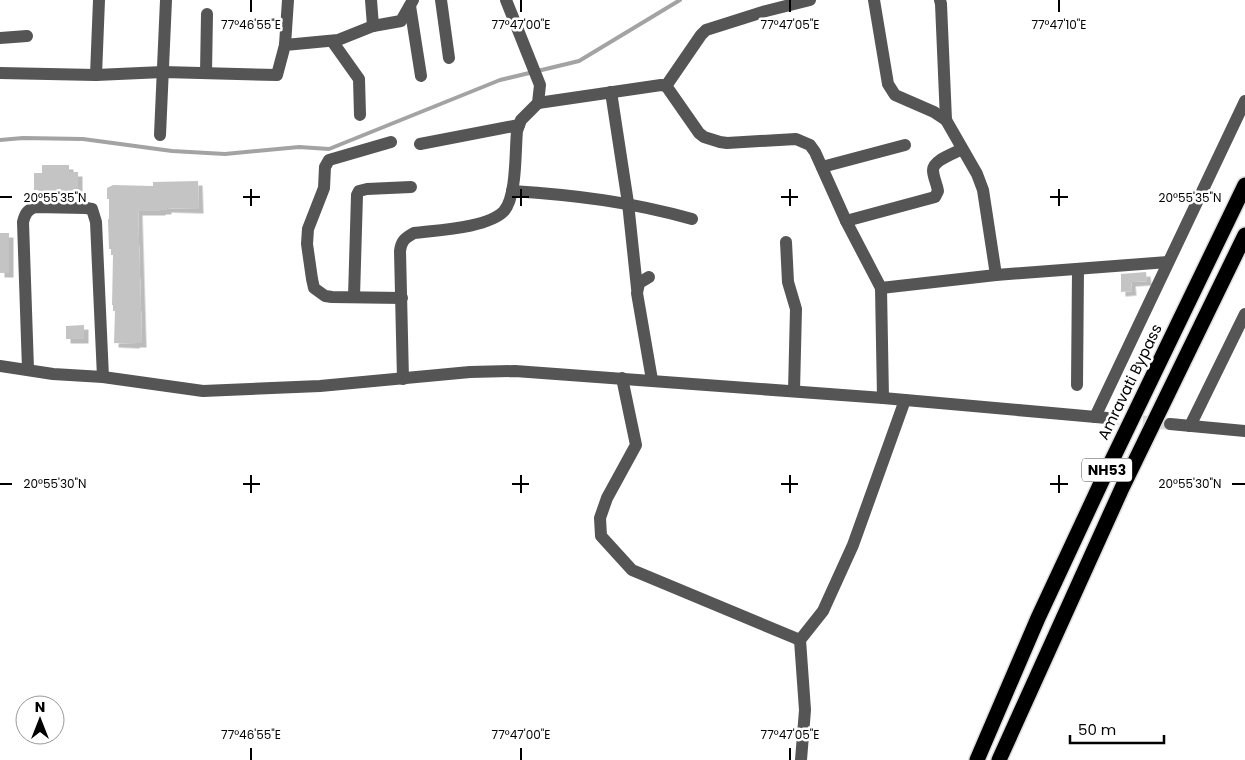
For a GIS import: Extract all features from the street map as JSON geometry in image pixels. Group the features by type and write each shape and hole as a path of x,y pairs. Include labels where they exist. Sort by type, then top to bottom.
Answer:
{"highway":[{"name":"Amravati Bypass","path":"977,760 1038,618 1245,184"},
{"name":"NH53","path":"999,760 1122,488 1245,235"}],"street":[{"path":"96,75 99,0"},
{"path":"160,135 166,0"},
{"path":"0,73 96,75 163,72 277,75 285,44 288,0"},
{"path":"371,0 373,26"},
{"path":"441,0 449,58"},
{"path":"403,379 401,244 405,238 414,233 474,224 491,219 504,212 512,191 517,131 519,125 538,102 540,84 506,0"},
{"path":"666,86 706,30 766,11 810,0"},
{"path":"874,0 888,84 891,91 895,95 934,112 946,120"},
{"path":"940,0 946,120 984,190 996,275"},
{"path":"285,44 338,40 373,26 401,21 411,3"},
{"path":"411,3 421,76"},
{"path":"206,73 208,14"},
{"path":"0,38 27,36"},
{"path":"332,41 359,79 360,115"},
{"path":"538,102 654,85 666,86"},
{"path":"666,86 699,133 704,137 720,142 796,139 810,145 846,221 881,288 883,398"},
{"path":"611,92 628,203 637,288 652,380"},
{"path":"0,366 203,391 320,386 470,372 515,371 883,398 1101,418 1168,262 1245,101"},
{"path":"420,144 519,125"},
{"path":"391,142 329,160 325,167 324,188 308,229 314,288 325,296 402,298"},
{"path":"822,167 905,145"},
{"path":"846,221 935,197 938,191 933,171 934,166 962,149"},
{"path":"354,297 357,195 359,191 411,187"},
{"path":"512,191 579,196 628,203 692,219"},
{"path":"28,369 24,215 28,210 35,207 86,208 92,209 96,222 103,378"},
{"path":"786,242 788,282 796,309 794,391"},
{"path":"881,288 996,275 1168,262"},
{"path":"1078,269 1078,385"},
{"path":"637,288 639,283 649,277"},
{"path":"1190,426 1239,339 1245,314"},
{"path":"622,378 636,445 606,498 600,518 601,536 632,570 800,640"},
{"path":"801,760 805,710 800,640 823,611 853,544 905,400"},
{"path":"1170,424 1245,431"}],"building":[{"path":"42,165 69,165 69,172 78,172 78,190 71,191 71,197 42,197 42,190 34,190 34,173 42,173"},
{"path":"198,181 199,209 167,208 167,210 161,211 138,211 142,343 114,343 115,311 113,311 112,305 113,255 111,255 111,249 109,249 109,199 107,199 107,188 113,185 153,186 153,182"},
{"path":"0,233 9,233 9,273 0,273"},
{"path":"1146,272 1147,281 1131,282 1132,291 1121,292 1121,274"},
{"path":"84,325 84,339 66,339 66,326"}],"waterway":[{"path":"0,140 23,138 83,139 172,151 225,154 299,147 329,149 500,80 579,61 680,0"}],"tunnel":[{"path":"1107,418 1170,424"}]}
